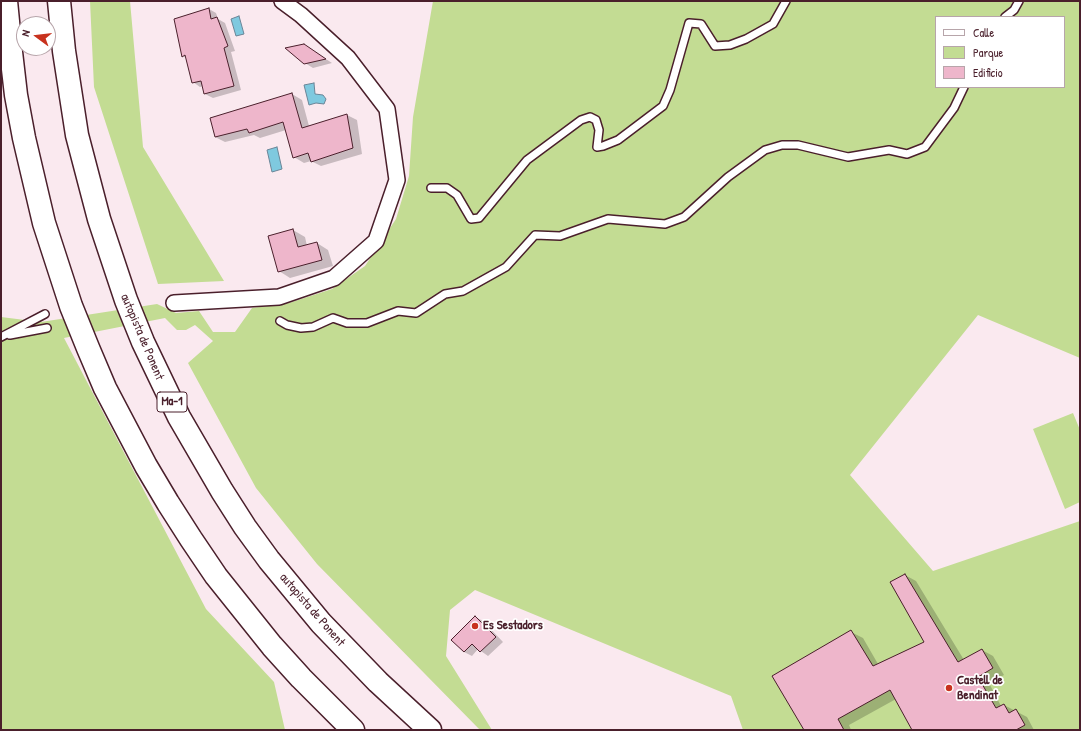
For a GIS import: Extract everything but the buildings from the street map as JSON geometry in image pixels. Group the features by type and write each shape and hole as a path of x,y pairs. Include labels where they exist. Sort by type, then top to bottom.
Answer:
{"highway":[{"path":"6,1 11,52 24,138 44,223 71,306 105,388 146,466 168,503 216,576 272,646 301,678 353,730"},
{"name":"autopista de Ponent","path":"59,1 65,58 77,135 99,219 126,300 157,373 179,417 222,491 245,527 269,560 321,622 350,653 384,688 430,730"}],"street":[{"path":"174,303 279,297 334,278 376,241 397,180 388,109 348,58 282,1"}],"lane":[{"path":"431,188 448,188 458,196 471,219 479,218 527,160 581,120 590,117 596,120 599,130 597,147 603,146 618,140 663,106 670,90 688,23 701,24 715,46 730,45 746,39 773,24 786,1"},
{"path":"1006,16 1014,10 1020,1"},
{"path":"280,321 287,325 301,328 313,327 333,318 347,323 367,323 398,311 416,313 445,294 463,291 506,267 535,235 560,236 608,219 665,224 684,217 728,177 759,154 765,150 782,145 798,145 848,157 889,150 907,154 926,147 954,108 964,88"},
{"path":"45,314 1,337 47,328"}],"green space":[{"path":"90,1 130,1 143,147 224,281 158,284 94,87"},
{"path":"433,1 1080,1 1080,358 978,315 850,475 933,571 1080,521 1080,730 743,730 731,696 475,590 450,610 446,656 492,730 480,730 317,564 256,488 188,363 213,341 195,325 186,330 177,330 165,318 64,338 206,609 274,682 285,730 1,730 1,317 41,322 157,304 176,313 199,311 213,332 235,332 252,308 289,303 332,289 365,266 396,219 409,176 413,117"},
{"path":"1073,413 1080,430 1080,502 1065,509 1033,429"}],"water":[{"path":"239,16 244,34 236,36 231,19"},
{"path":"314,83 315,94 323,95 326,99 324,104 316,103 309,105 304,85"},
{"path":"277,147 282,169 272,172 267,150"}],"place":[{"name":"Es Sestadors","path":"475,626"},
{"name":"Castell de Bendinat","path":"949,688"}]}
